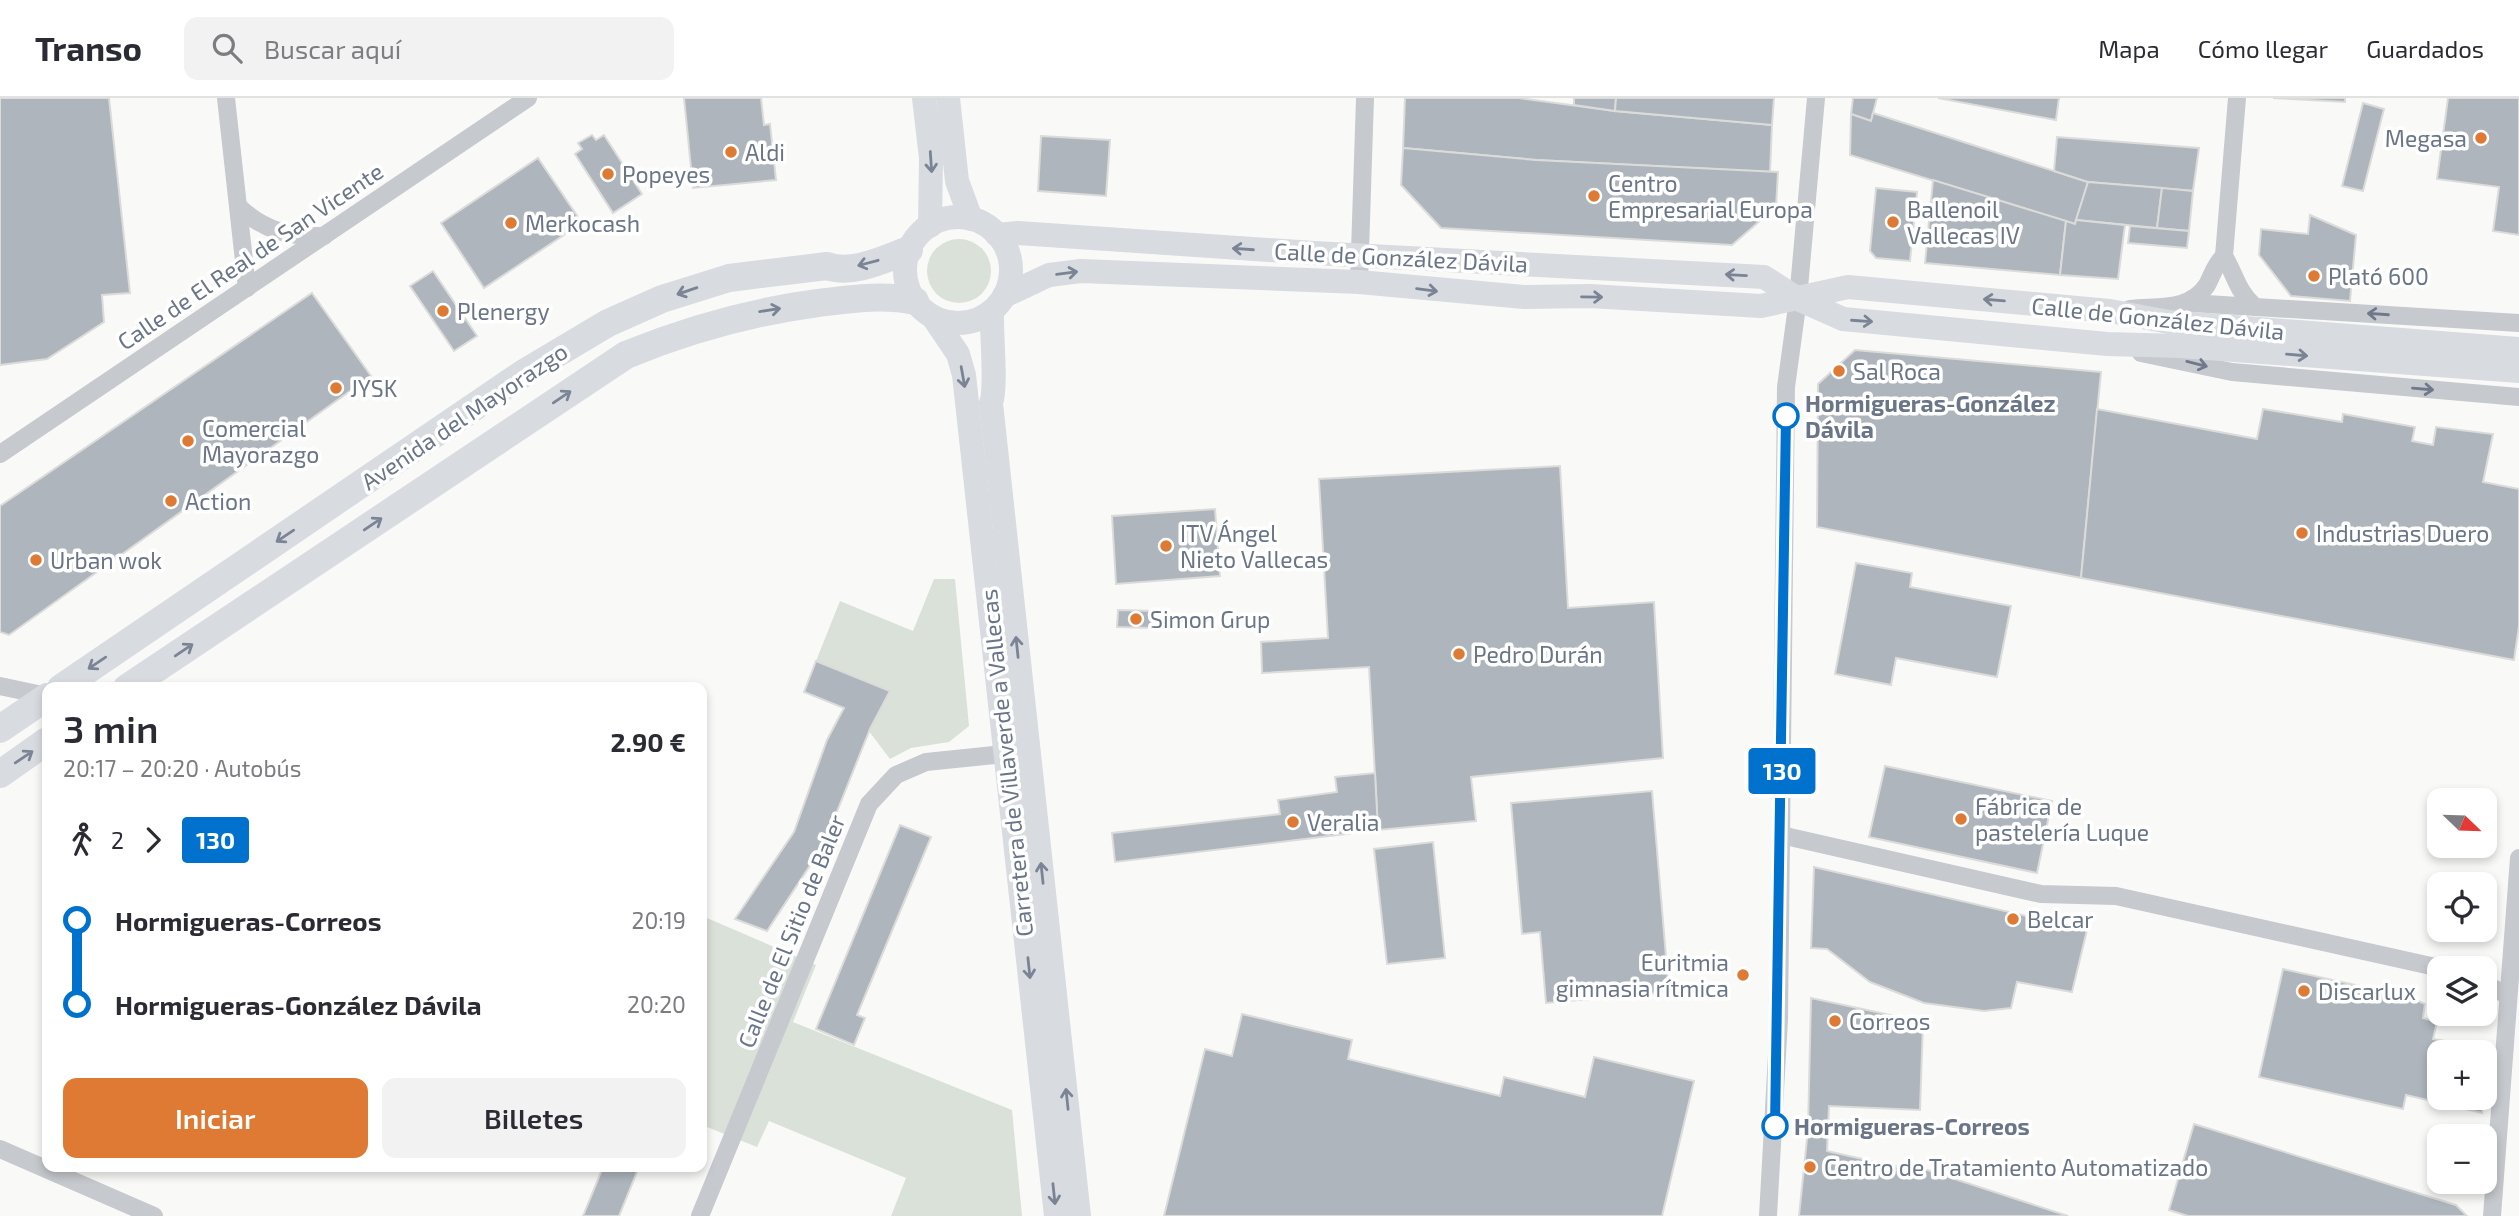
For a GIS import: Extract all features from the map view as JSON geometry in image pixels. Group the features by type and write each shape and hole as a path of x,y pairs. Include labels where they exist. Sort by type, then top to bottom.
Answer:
{"main road":[{"name":"Avenida del Mayorazgo","path":"70,682 524,373 608,323 662,299 729,278 827,265 836,269 864,265 909,250"},
{"name":"Avenida del Mayorazgo","path":"136,682 626,355 674,335 766,310 873,297 924,309"},
{"path":"0,729 42,700"},
{"path":"0,774 42,745"}],"street":[{"path":"226,98 247,288"},
{"name":"Calle de El Real de San Vicente","path":"5,447 528,98"},
{"path":"924,98 931,158 930,226"},
{"path":"948,98 957,181 971,219"},
{"path":"1359,282 1365,98"},
{"path":"1768,1216 1779,1019 1786,387 1798,299 1816,98"},
{"path":"2237,98 2224,256 2233,271 2234,283 2242,296 2253,306"},
{"path":"239,207 251,219 276,232 324,236"},
{"path":"950,218 971,219 997,235 1006,248 1011,264 1010,281 998,304 963,323 924,309 907,285 905,267 909,250 930,226 950,218"},
{"name":"Calle de González Dávila","path":"997,235 1018,233 1764,277 1798,299 1843,319 2107,344 2180,346 2519,371"},
{"path":"2190,303 2200,294 2209,281 2213,267 2224,256"},
{"name":"Calle de González Dávila","path":"998,304 1049,275 1072,271 1359,282 1524,298 1590,296 1761,306 1848,287 2110,311 2197,324 2519,349"},
{"name":"Calle de González Dávila","path":"2110,311 2190,303 2519,323"},
{"name":"Carretera de Villaverde a Vallecas","path":"998,304 991,355 995,393 991,402 1079,1216"},
{"name":"Carretera de Villaverde a Vallecas","path":"924,309 958,354 964,375 1056,1216"},
{"name":"Calle de González Dávila","path":"2107,344 2232,373 2519,397"},
{"path":"0,686 42,695"},
{"name":"Calle de El Sitio de Baler","path":"700,1216 869,804 896,775 926,762 1004,754"},
{"path":"1781,835 2041,894 2116,896 2427,965"},
{"path":"2493,1216 2519,858"},
{"path":"2497,990 2507,995"},
{"path":"0,1149 42,1167"},
{"path":"53,1172 154,1216"}],"shaded area":[{"path":"953,239 965,239 982,248 989,259 989,283 982,294 965,303 953,303 941,298 932,289 927,277 927,265 932,253 941,244"},
{"path":"934,579 955,579 969,726 949,742 911,748 890,759 816,661 840,601 913,631"},
{"path":"707,918 816,965 793,1022 1012,1110 1022,1216 891,1216 906,1178 769,1121 757,1147 707,1127"}],"building":[{"path":"0,98 109,98 130,293 102,295 104,322 47,359 0,365"},
{"name":"Aldi","path":"684,98 761,98 764,125 770,124 776,180 693,188"},
{"path":"1405,98 1519,98 1615,111 1772,125 1770,172 1536,160 1403,148"},
{"path":"1574,98 1616,98 1615,111 1574,105"},
{"path":"1616,98 1774,98 1772,125 1615,111"},
{"path":"1853,98 1877,98 1871,121 1851,114"},
{"path":"1938,98 2059,98 2056,120"},
{"path":"2273,98 2345,98 2345,102"},
{"name":"Megasa","path":"2448,98 2519,98 2519,235 2493,231 2499,187 2437,179"},
{"name":"Megasa","path":"2363,103 2384,109 2363,191 2342,186"},
{"path":"1873,113 2088,182 2075,224 1850,155 1851,114 1871,121"},
{"name":"Popeyes","path":"592,135 596,140 604,135 642,194 613,213 575,154 582,149 578,143"},
{"path":"1041,136 1110,140 1106,196 1038,191"},
{"path":"2057,137 2199,148 2193,191 2088,182 2054,171"},
{"name":"Centro Empresarial Europa","path":"1403,148 1536,160 1778,172 1776,207 1732,245 1441,228 1401,185"},
{"name":"Merkocash","path":"538,158 582,223 484,288 441,223"},
{"path":"1933,180 2066,221 2060,275 1925,263"},
{"path":"2088,182 2162,188 2157,228 2076,220"},
{"name":"Ballenoil Vallecas IV","path":"1876,188 1917,192 1910,261 1876,258 1870,251"},
{"path":"2162,188 2193,191 2189,231 2157,228"},
{"name":"Plató 600","path":"2310,215 2356,235 2350,301 2291,296 2259,255 2261,229 2308,234"},
{"path":"2076,220 2125,225 2118,279 2060,275 2066,221 2075,224"},
{"path":"2130,226 2189,231 2187,248 2128,243"},
{"name":"Plenergy","path":"433,271 477,336 454,351 410,286"},
{"name":"Comercial Mayorazgo","path":"312,293 371,376 9,635 0,632 0,506"},
{"path":"1855,350 2101,372 2081,578 1817,527 1818,384"},
{"name":"Industrias Duero","path":"2097,409 2257,439 2263,409 2342,422 2343,414 2415,427 2412,441 2433,445 2436,427 2493,434 2483,482 2519,489 2519,626 2514,660 2081,578"},
{"name":"Pedro Durán","path":"1560,466 1568,608 1654,602 1663,758 1471,777 1476,821 1378,830 1369,667 1262,673 1261,642 1328,638 1319,479"},
{"name":"ITV Ángel Nieto Vallecas","path":"1215,509 1220,576 1116,584 1112,516"},
{"path":"1856,563 1912,573 1910,587 2011,606 1997,677 1896,658 1891,685 1835,674"},
{"name":"Simon Grup","path":"1118,610 1155,611 1155,628 1117,627"},
{"path":"816,661 890,691 870,729 824,844 767,931 735,919 794,832 827,740 844,708 804,692"},
{"name":"Fábrica de pastelería Luque","path":"1885,766 2052,801 2037,873 1869,837"},
{"name":"Veralia","path":"1375,773 1378,830 1115,862 1112,833 1280,814 1278,800 1337,792 1335,777"},
{"path":"1652,791 1669,992 1546,1003 1540,932 1522,934 1511,803"},
{"path":"900,825 931,837 857,1015 865,1018 854,1045 816,1029"},
{"path":"1433,842 1445,958 1387,964 1374,849"},
{"path":"1814,867 2087,930 2072,992 2017,982 2011,1008 1984,1011 1924,1003 1870,982 1827,949 1811,948"},
{"path":"2283,969 2410,997 2425,1004 2423,1018 2427,1019 2427,1026 2436,1026 2433,1039 2439,1040 2427,1040 2427,1100 2406,1095 2403,1109 2259,1077"},
{"path":"1811,998 1923,1022 1920,1110 1829,1106 1827,1151 1911,1170 1912,1165 2068,1216 1799,1216 1808,1129"},
{"path":"1242,1014 1352,1040 1348,1059 1500,1096 1504,1077 1585,1097 1594,1057 1694,1081 1662,1216 1164,1216 1205,1049 1232,1056"},
{"path":"2194,1124 2456,1205 2467,1216 2188,1216 2169,1210"},
{"path":"601,1172 637,1172 619,1216 583,1216"}],"bus line":[{"name":"130","path":"1775,1126 1779,1019 1786,416"}],"place":[{"name":"Megasa","path":"2481,138"},
{"name":"Aldi","path":"731,152"},
{"name":"Popeyes","path":"608,174"},
{"name":"Centro Empresarial Europa","path":"1594,196"},
{"name":"Ballenoil Vallecas IV","path":"1893,222"},
{"name":"Merkocash","path":"511,223"},
{"name":"Plató 600","path":"2314,276"},
{"name":"Plenergy","path":"443,311"},
{"name":"Sal Roca","path":"1839,371"},
{"name":"JYSK","path":"336,388"},
{"name":"Hormigueras-González Dávila","path":"1786,416"},
{"name":"Comercial Mayorazgo","path":"188,441"},
{"name":"Action","path":"171,501"},
{"name":"Industrias Duero","path":"2302,533"},
{"name":"ITV Ángel Nieto Vallecas","path":"1166,546"},
{"name":"Urban wok","path":"36,560"},
{"name":"Simon Grup","path":"1136,619"},
{"name":"Pedro Durán","path":"1459,654"},
{"name":"Fábrica de pastelería Luque","path":"1961,819"},
{"name":"Veralia","path":"1293,822"},
{"name":"Belcar","path":"2013,919"},
{"name":"Euritmia gimnasia rítmica","path":"1743,975"},
{"name":"Discarlux","path":"2304,991"},
{"name":"Correos","path":"1835,1021"},
{"name":"Hormigueras-Correos","path":"1775,1126"},
{"name":"Centro de Tratamiento Automatizado","path":"1810,1167"}]}
